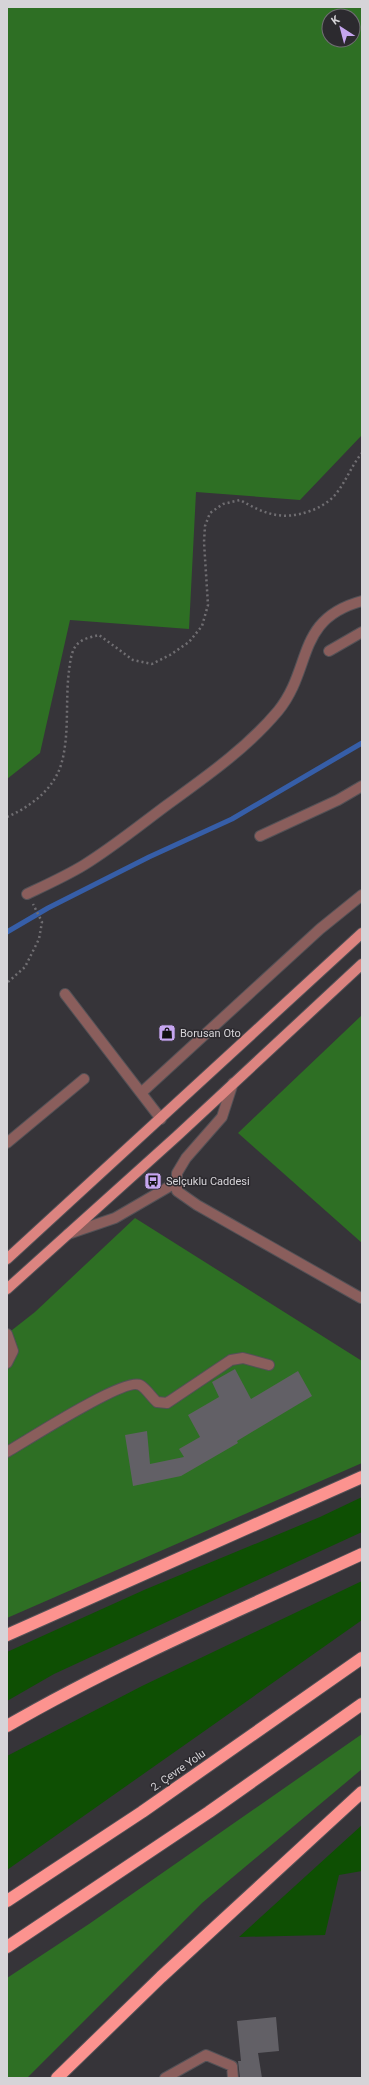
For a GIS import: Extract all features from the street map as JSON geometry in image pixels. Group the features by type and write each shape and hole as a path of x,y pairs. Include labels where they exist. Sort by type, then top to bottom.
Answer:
{"highway":[{"path":"7,1635 362,1477"},
{"path":"7,1726 44,1704 152,1650 362,1554"},
{"name":"2. Çevre Yolu","path":"7,1901 142,1812 362,1658"},
{"path":"7,1947 209,1812 362,1704"},
{"path":"57,2078 160,1977 362,1792"}],"main road":[{"path":"7,1259 362,933"},
{"path":"7,1289 362,964"}],"street":[{"path":"27,894 84,865 220,767 258,733 279,709 296,680 311,638 320,624 335,612 362,601"},
{"path":"329,651 362,632"},
{"path":"260,836 338,800 362,786"},
{"path":"141,1093 324,925 362,895"},
{"path":"65,994 161,1119"},
{"path":"7,1143 84,1079"},
{"path":"233,1083 222,1117 186,1158 177,1173 177,1191 198,1205 361,1298"},
{"path":"68,1234 115,1218 177,1182"},
{"path":"7,1334 13,1352 7,1363"},
{"path":"7,1452 104,1395 130,1384 140,1385 158,1402 167,1403 231,1360 243,1358 269,1365"},
{"path":"165,2078 206,2055 232,2066 233,2078"}],"path":[{"path":"7,817 36,800 50,786 60,766 65,735 68,679 75,646 87,637 99,635 133,660 152,664 170,655 189,642 202,626 208,605 204,542 205,526 210,512 223,504 240,500 257,510 273,515 295,516 319,508 334,496 342,486 352,464 362,453"},
{"path":"8,982 25,967 39,939 42,922 35,908"}],"green space":[{"path":"7,7 362,7 362,435 300,500 196,492 189,629 70,620 40,753 7,779"},
{"path":"362,1015 362,1243 238,1133"},
{"path":"135,1218 362,1361 362,1463 7,1618 7,1334 35,1312"},
{"path":"362,1497 362,1532 54,1674 7,1701 7,1652 144,1590 320,1517"},
{"path":"362,1581 362,1620 7,1870 7,1756 142,1686"},
{"path":"362,1734 362,1769 202,1903 27,2078 7,2078 7,1978 89,1924"},
{"path":"362,1825 362,1871 339,1875 325,1935 239,1937"}],"building":[{"path":"235,1369 251,1399 298,1371 312,1396 237,1441 238,1443 181,1476 133,1486 125,1435 147,1431 150,1464 184,1457 179,1449 200,1437 188,1415 219,1397 212,1382"},
{"path":"276,2017 279,2051 258,2053 262,2078 240,2078 238,2061 241,2061 237,2021"}],"waterway":[{"path":"7,932 48,908 149,857 232,819 362,743"}],"place":[{"name":"Borusan Oto","path":"167,1033"},
{"name":"Selçuklu Caddesi","path":"153,1181"}]}
